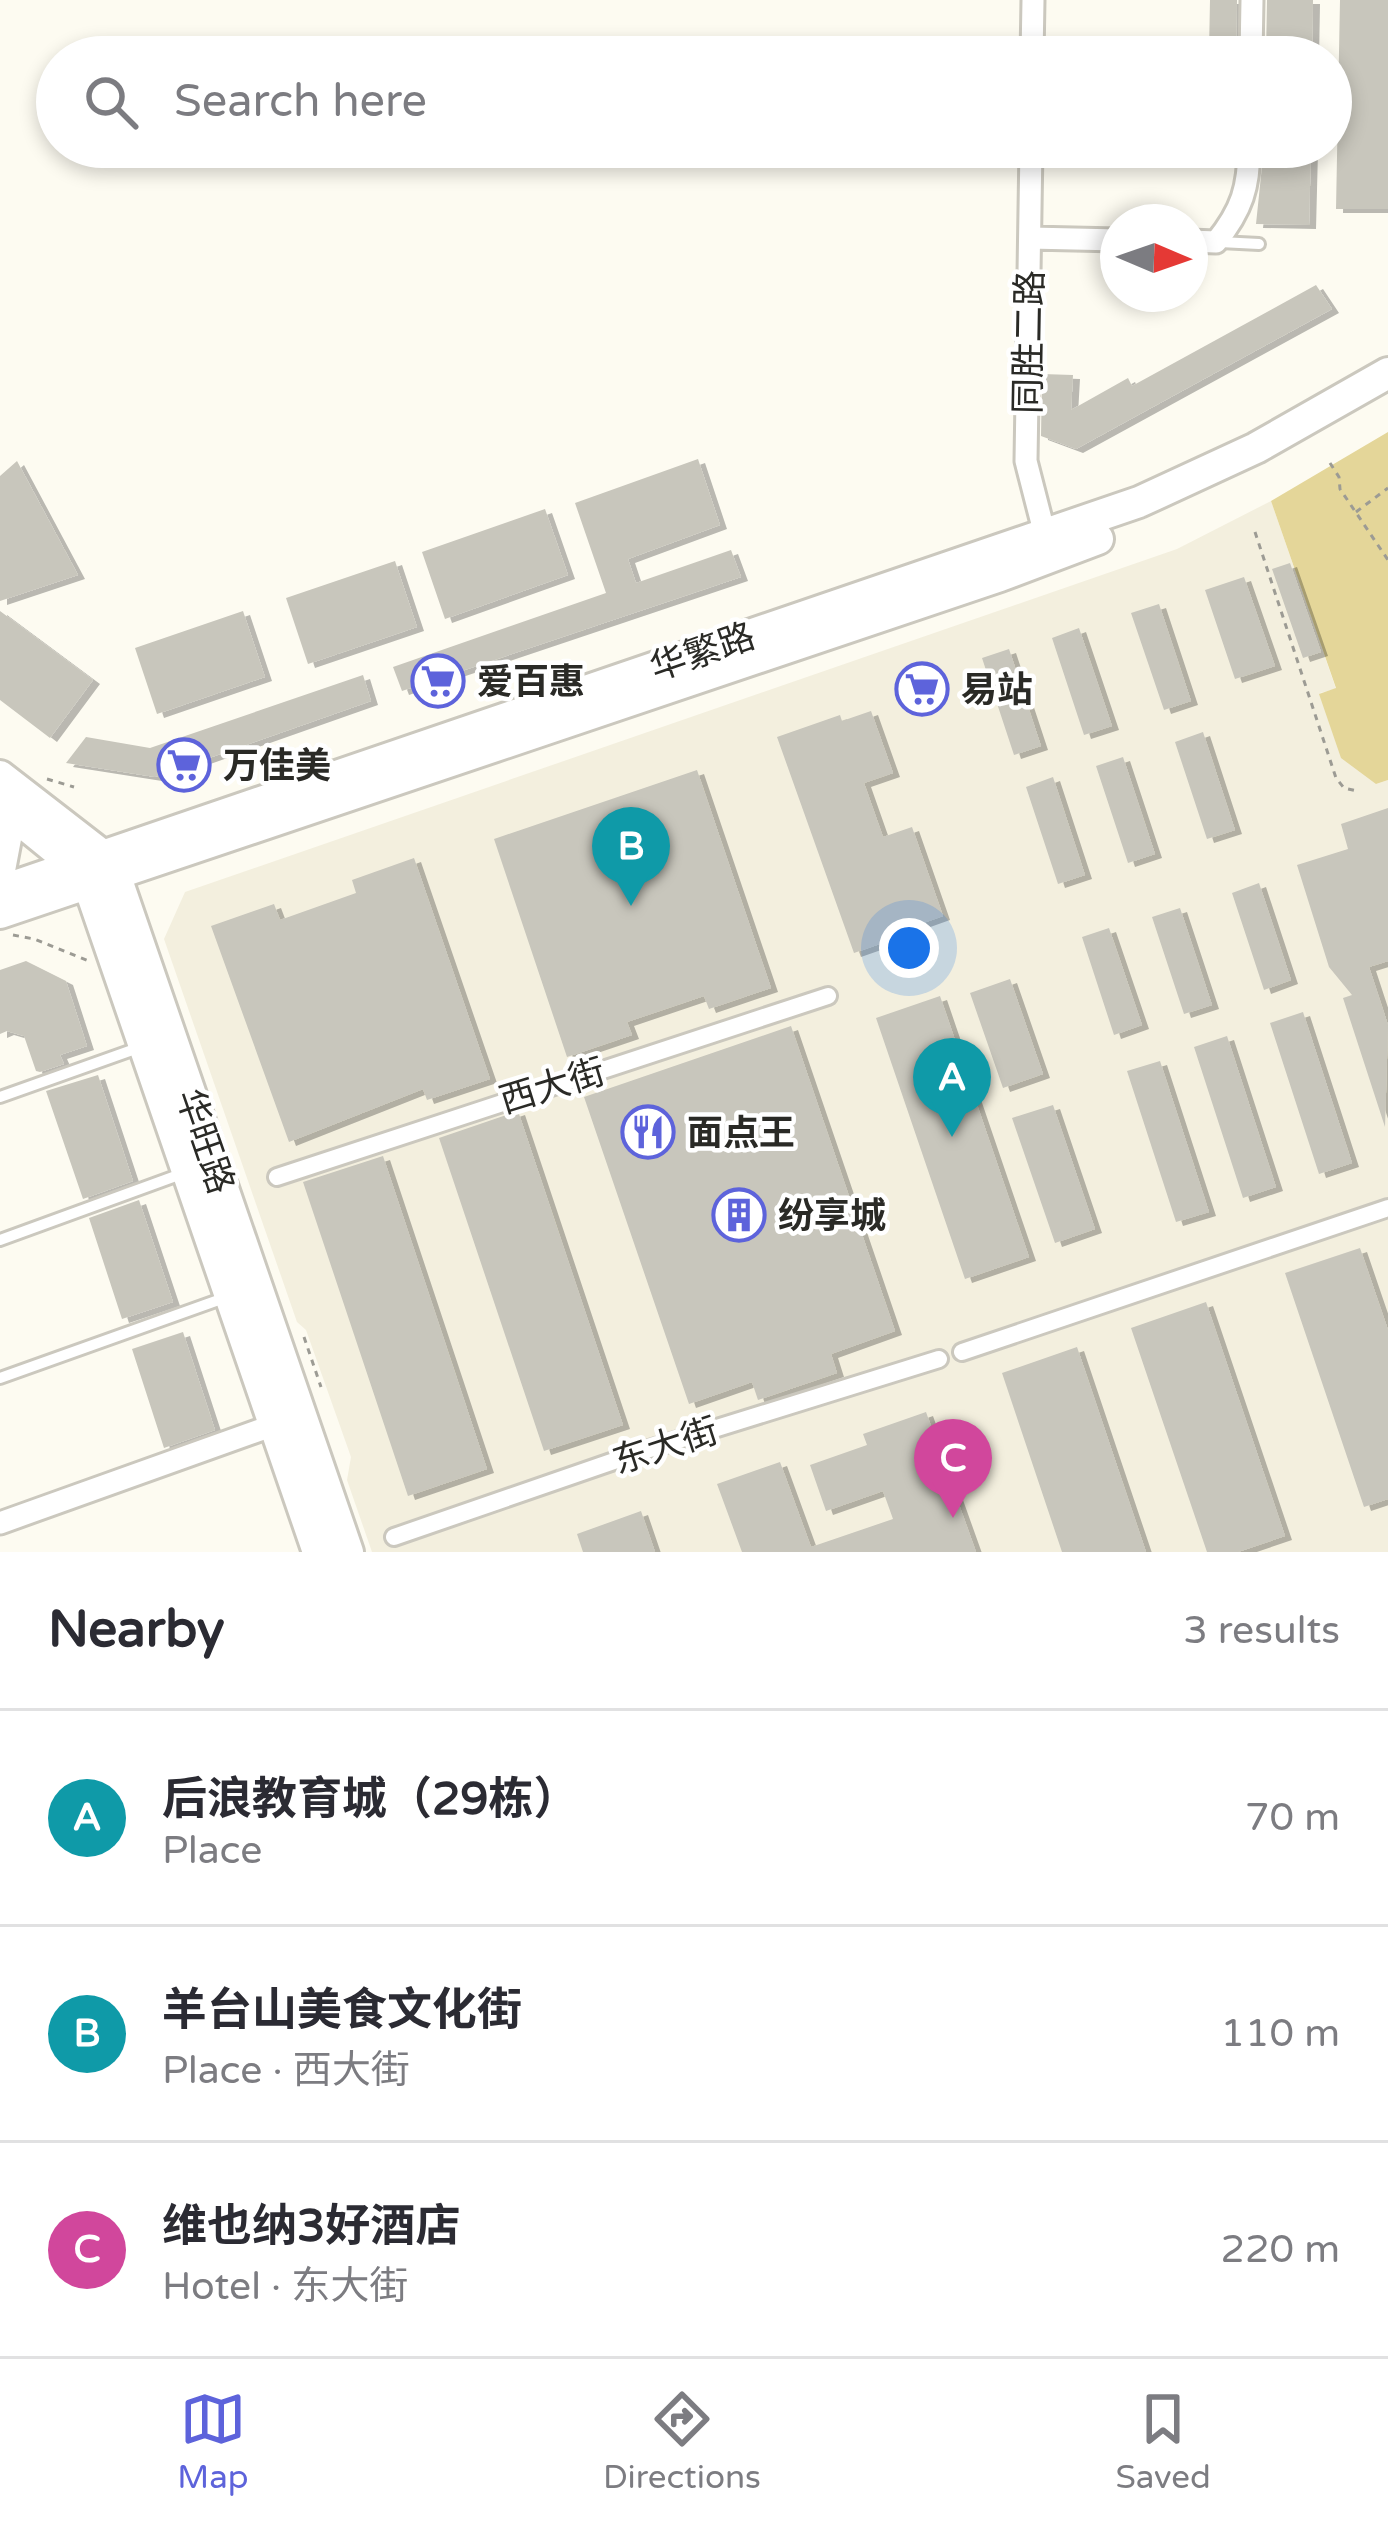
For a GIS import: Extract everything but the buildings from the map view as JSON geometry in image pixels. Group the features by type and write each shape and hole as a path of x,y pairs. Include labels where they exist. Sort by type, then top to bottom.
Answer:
{"main road":[{"name":"华繁路","path":"3,924 95,869 1139,502 1212,470 1388,373"},
{"name":"华繁路","path":"0,891 95,869 1000,576 1147,521 1266,466 1388,396"},
{"path":"0,776 95,869"},
{"path":"0,805 95,869"},
{"path":"0,805 7,833 0,870"},
{"name":"华旺路","path":"95,869 144,1046 318,1552"},
{"name":"华旺路","path":"95,869 349,1552"}],"street":[{"path":"1032,36 1033,0"},
{"path":"1251,36 1252,0"},
{"name":"同胜二路","path":"1031,168 1026,461 1045,536"},
{"path":"1208,242 1216,242 1243,204 1249,168"},
{"path":"1030,238 1100,239"},
{"name":"西大街","path":"277,1177 828,997"},
{"path":"962,1352 1388,1208"},
{"name":"东大街","path":"394,1537 643,1450 939,1359"},
{"path":"0,1523 274,1424"}],"lane":[{"path":"1216,242 1259,244"},
{"path":"0,1097 144,1046"},
{"path":"0,1240 188,1172"},
{"path":"0,1378 230,1296"}],"path":[{"path":"1330,463 1340,489 1388,560"},
{"path":"1355,513 1388,488"},
{"path":"1255,532 1336,778 1345,788 1357,791"},
{"path":"1252,562 1264,557"},
{"path":"3,924 91,962"},
{"path":"304,1337 321,1387"}],"shaded area":[{"path":"1388,432 1388,780 1376,784 1341,758 1319,694 1336,688 1271,501"},
{"path":"1271,501 1336,689 1320,693 1376,784 1388,780 1388,1552 372,1552 347,1480 351,1457 306,1330 297,1322 164,939 185,892 1177,549"}],"place":[{"name":"爱百惠","path":"438,681"},
{"name":"易站","path":"922,689"},
{"name":"万佳美","path":"184,765"},
{"name":"羊台山美食文化街","path":"631,906"},
{"name":"面点王","path":"648,1132"},
{"name":"后浪教育城（29栋）","path":"952,1137"},
{"name":"纷享城","path":"739,1215"},
{"name":"维也纳3好酒店","path":"953,1518"}]}
